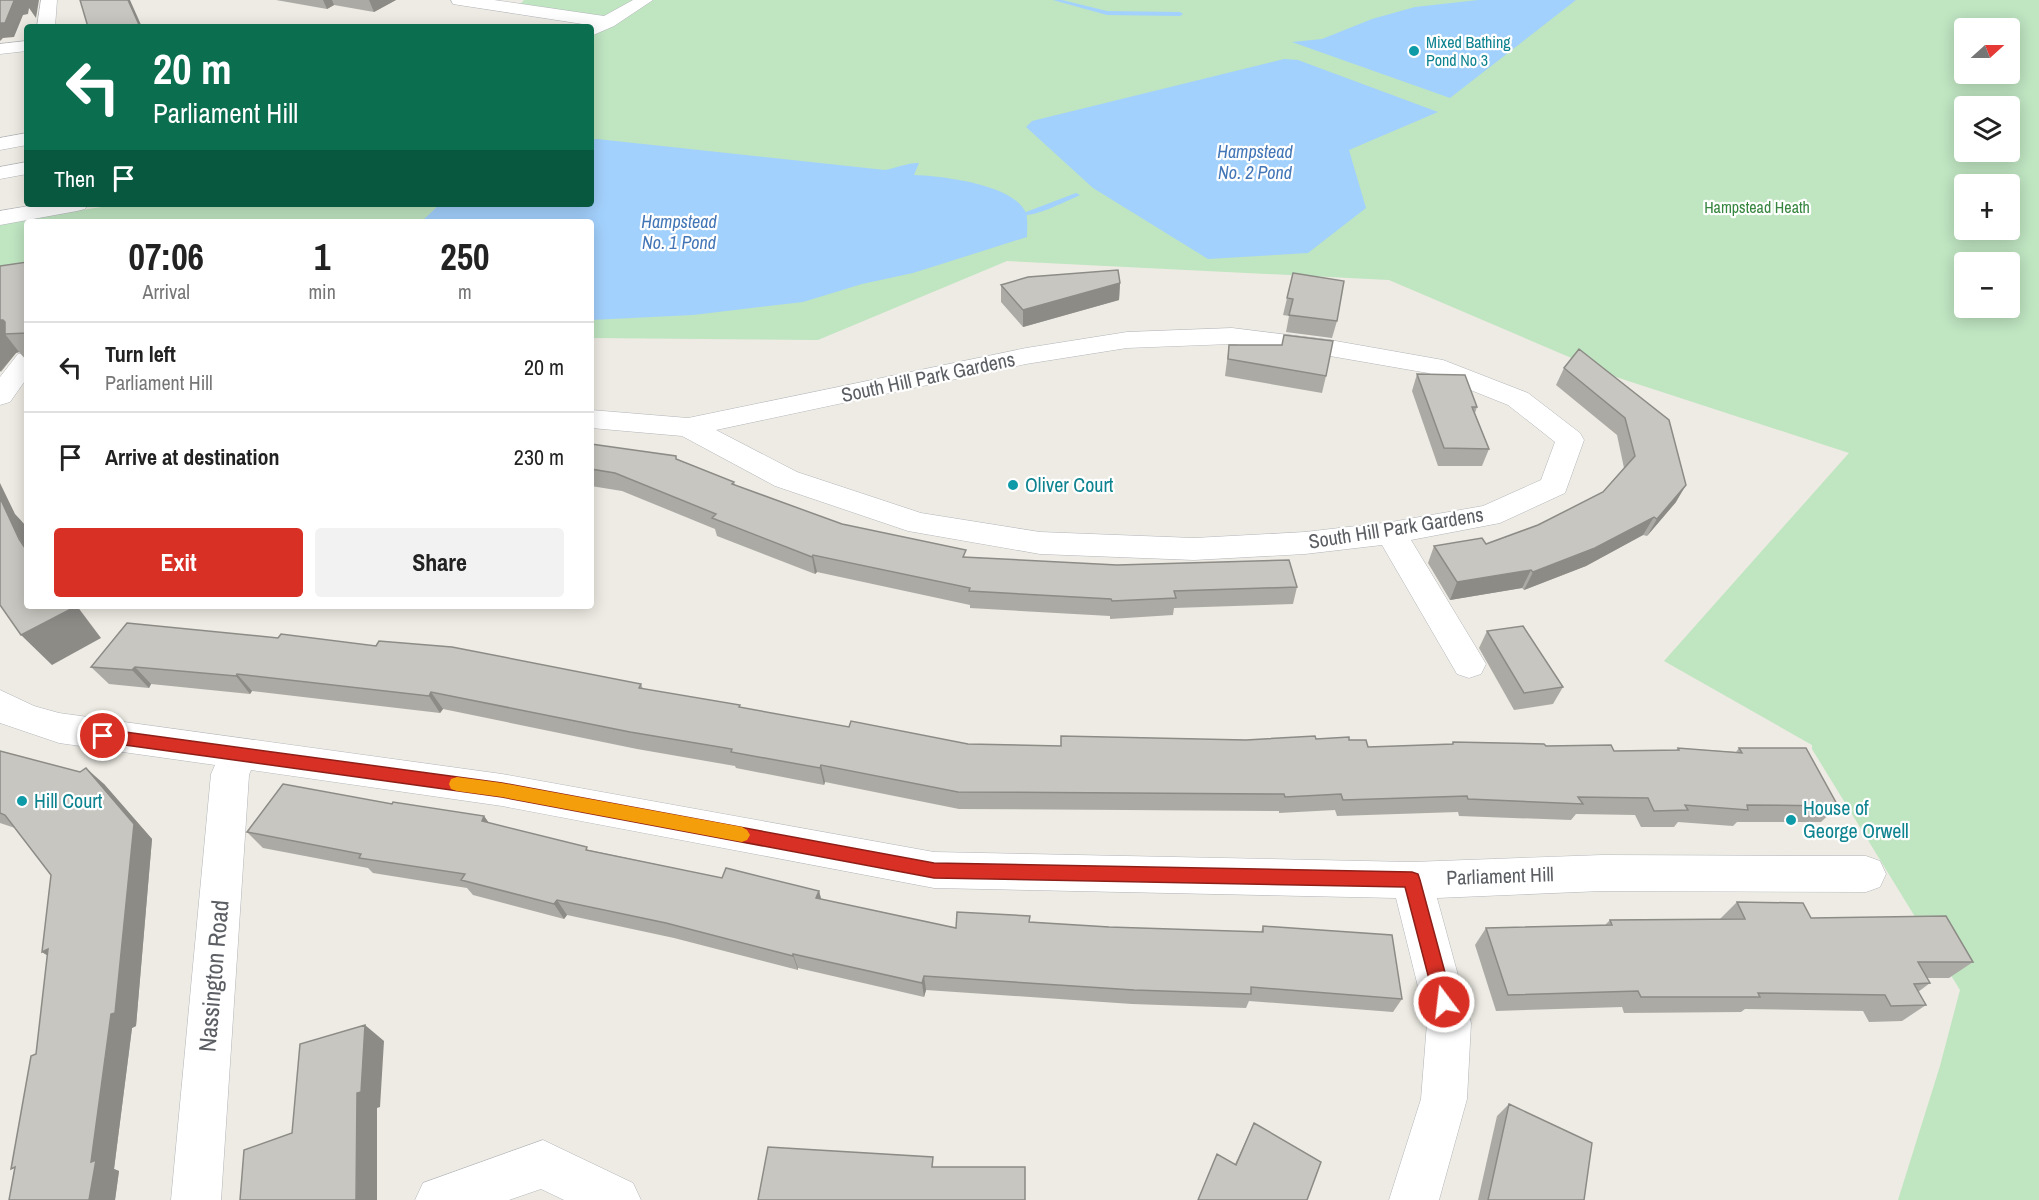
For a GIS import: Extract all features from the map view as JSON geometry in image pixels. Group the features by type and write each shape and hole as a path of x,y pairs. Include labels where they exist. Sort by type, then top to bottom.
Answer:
{"street":[{"path":"46,24 48,0"},
{"path":"459,0 608,22"},
{"path":"594,29 645,0"},
{"path":"0,49 24,46"},
{"path":"0,144 24,140"},
{"path":"0,173 24,169"},
{"path":"0,218 43,207"},
{"name":"South Hill Park Gardens","path":"1232,336 1330,348 1434,366 1518,399 1570,440 1554,486 1489,515 1391,533 1305,543 1194,549 1040,543 919,523 786,479 688,427 1026,356 1127,340 1232,336"},
{"path":"0,396 24,364"},
{"path":"0,396 24,392"},
{"path":"594,419 688,427"},
{"path":"1391,533 1469,663"},
{"name":"Parliament Hill","path":"0,704 10,712 33,722 59,728 502,790 934,870 1412,880 1602,873 1866,874"},
{"name":"Nassington Road","path":"196,1200 230,774 240,755"},
{"path":"1412,880 1449,1023 1444,1099 1414,1200"},
{"path":"440,1200 543,1164 616,1200"}],"green space":[{"name":"Hampstead Heath","path":"524,0 2039,0 2039,1200 1898,1200 1940,1066 1960,990 1812,749 1812,745 1664,661 1849,453 1616,377 1389,280 1007,261 818,340 594,338 594,219 25,219 102,207 594,207 594,34 609,26 517,8"},
{"name":"Hampstead Heath","path":"24,219 24,303 0,322 0,224"}],"water":[{"name":"Mixed Bathing Pond No 3","path":"1478,0 1576,0 1450,98 1292,42 1322,39 1372,19 1415,7"},
{"name":"Hampstead No. 2 Pond","path":"1284,59 1298,60 1438,112 1349,150 1366,208 1308,253 1208,259 1093,188 1026,127 1032,121"},
{"name":"Hampstead No. 1 Pond","path":"594,140 885,170 919,163 914,175 941,177 992,188 1019,203 1026,213 1027,237 913,273 862,284 803,302 693,315 594,320 594,219 424,219 437,207 594,207"}],"building":[{"path":"0,0 20,0 14,1 5,23 0,23"},
{"path":"80,0 128,0 139,24 87,24"},
{"path":"24,262 24,333 5,334 5,322 0,320 0,266"},
{"path":"1118,270 1120,283 1023,310 1001,285 1028,277"},
{"path":"1293,273 1344,281 1337,321 1289,315 1293,299 1287,298"},
{"path":"1284,335 1333,341 1326,376 1228,359 1229,345 1282,345"},
{"path":"1579,349 1669,420 1686,485 1657,519 1654,517 1595,548 1533,572 1531,570 1457,582 1434,546 1482,538 1486,544 1538,525 1603,492 1635,456 1625,418 1564,368"},
{"path":"1417,374 1465,375 1477,407 1472,407 1489,449 1444,448"},
{"path":"594,444 676,456 676,459 734,482 732,484 842,524 966,550 963,557 1117,565 1289,560 1297,587 1174,591 1176,598 1112,601 1111,599 969,591 970,588 813,555 812,557 712,518 716,514 615,473 594,470"},
{"path":"1,500 24,546 24,609 71,609 21,635 0,605"},
{"path":"127,623 278,638 281,634 376,646 379,641 452,647 641,684 639,688 740,705 739,707 849,727 851,721 968,744 1061,746 1061,736 1246,740 1315,736 1316,739 1349,737 1349,740 1366,740 1368,747 1453,744 1453,742 1544,744 1546,746 1611,745 1614,751 1679,750 1678,748 1742,753 1739,748 1806,748 1838,806 1747,805 1748,810 1685,805 1688,810 1654,811 1648,798 1578,797 1583,804 1468,799 1467,796 1343,800 1341,794 1285,797 1284,794 958,792 821,765 820,768 731,752 732,749 630,732 431,692 429,696 237,674 236,676 135,667 132,670 91,667"},
{"path":"1523,626 1563,687 1524,693 1487,631"},
{"path":"0,751 80,772 86,768 134,824 115,1013 111,1014 91,1162 96,1160 89,1200 9,1200 15,1167 11,1169 31,1056 36,1054 48,949 42,952 51,875 5,815 0,813"},
{"path":"283,784 392,804 393,802 484,816 482,821 587,847 586,850 722,878 726,868 819,891 816,898 956,928 957,912 1030,916 1029,922 1109,927 1263,932 1263,926 1392,935 1402,999 1251,987 1251,994 1134,990 924,976 922,983 793,954 793,956 666,923 557,900 554,904 461,880 465,874 359,858 361,854 247,832"},
{"path":"1737,902 1803,903 1811,918 1946,916 1973,962 1918,962 1930,983 1914,984 1926,1005 1891,1006 1885,995 1758,993 1760,997 1641,997 1638,991 1508,995 1486,928 1612,925 1610,920 1745,919"},
{"path":"365,1025 361,1092 357,1093 356,1200 240,1200 244,1150 292,1133 300,1044"},
{"path":"1509,1104 1592,1143 1584,1200 1488,1200"},
{"path":"1254,1123 1321,1162 1307,1200 1198,1200 1217,1154 1236,1165"},
{"path":"768,1147 933,1157 932,1167 1025,1167 1025,1200 758,1200"}],"waterway":[{"path":"1056,0 1107,13 1180,14"},
{"path":"1014,214 1027,214 1076,195"}],"slow traffic":[{"path":"457,784 502,790 742,835"}],"place":[{"name":"Mixed Bathing Pond No 3","path":"1414,51"},
{"name":"Oliver Court","path":"1013,485"},
{"name":"Hill Court","path":"22,801"},
{"name":"House of George Orwell","path":"1791,820"}],"route":[{"path":"103,736 502,790 934,870 1412,880 1444,1002"}]}
